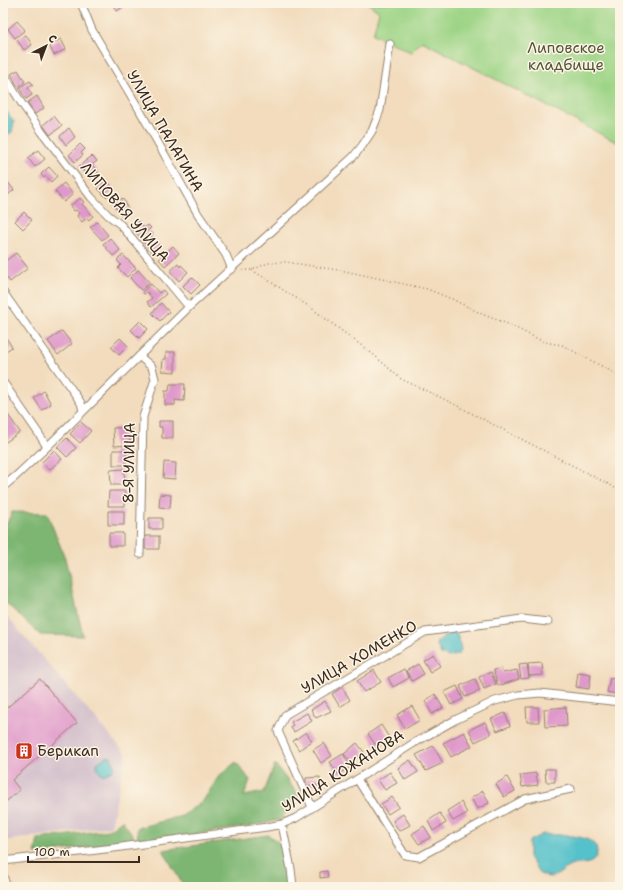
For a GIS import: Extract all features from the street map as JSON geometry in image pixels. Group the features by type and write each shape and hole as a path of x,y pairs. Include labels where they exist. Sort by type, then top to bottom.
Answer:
{"street":[{"name":"УЛИЦА ПАЛАГИНА","path":"81,3 92,30 139,109 198,214 226,255 232,269"},
{"path":"3,487 47,447 189,308 343,167 362,146 372,132 380,110 390,44"},
{"name":"ЛИПОВАЯ УЛИЦА","path":"3,73 22,104 90,197 126,231 189,308"},
{"path":"3,292 77,397 81,403 83,411"},
{"name":"8-Я УЛИЦА","path":"139,356 152,367 155,378 142,417 140,554"},
{"path":"3,382 47,447"},
{"name":"УЛИЦА ХОМЕНКО","path":"312,807 278,730 285,715 425,632 522,619 548,622"},
{"name":"УЛИЦА КОЖАНОВА","path":"3,861 122,847 282,824 296,818 414,743 454,720 495,701 518,695 540,693 620,702"},
{"path":"356,779 405,855 419,857 525,798 571,789"},
{"path":"282,824 291,870 292,887"},
{"path":"3,874 6,887"}],"path":[{"path":"232,269 252,270 268,263 286,262 345,270 427,289 452,299 484,316 508,324 544,342 562,345 620,376"},
{"path":"252,270 310,307 374,355 400,379 448,401 612,486 620,492"}],"shaded area":[{"path":"3,612 126,754 111,826 3,841"}],"green space":[{"name":"Липовское кладбище","path":"368,3 620,3 620,144 422,41 411,52 373,34 379,12"},
{"path":"12,512 47,513 65,558 83,636 40,635 3,600 3,532"},
{"path":"236,762 250,780 244,796 264,792 275,764 299,796 280,820 245,827 138,842 137,828 182,816 203,801 219,776"},
{"path":"122,820 137,841 35,854 38,839 109,830"},
{"path":"268,835 281,844 289,887 184,887 163,850"}],"water":[{"path":"3,112 7,112 14,122 12,132 6,136 3,136"},
{"path":"450,632 456,633 461,650 459,654 449,657 441,654 436,643"},
{"path":"110,756 115,767 110,772 103,775 98,770 97,763 105,757"},
{"path":"543,834 583,838 590,841 595,846 597,852 596,856 591,862 575,864 552,877 540,874 529,857 529,841"}],"building":[{"path":"111,3 125,3 126,5 117,11"},
{"path":"17,21 25,30 15,38 8,29"},
{"path":"26,35 32,45 24,50 17,40"},
{"path":"61,39 66,49 54,55 49,45"},
{"path":"18,70 25,82 18,87 11,74"},
{"path":"30,81 33,84 28,88 32,95 26,99 19,88"},
{"path":"37,96 44,108 35,114 27,103"},
{"path":"54,116 62,126 50,135 43,125"},
{"path":"69,128 75,137 66,145 60,136"},
{"path":"80,144 85,149 81,153 83,155 75,162 69,155"},
{"path":"38,150 45,159 35,167 28,158"},
{"path":"92,156 97,161 92,165 98,172 90,179 79,166"},
{"path":"49,167 57,176 51,182 46,176 44,178 41,174"},
{"path":"7,181 14,190 4,198 3,185"},
{"path":"107,181 114,189 106,197 98,189"},
{"path":"64,183 73,194 64,202 55,191"},
{"path":"80,198 84,202 82,204 93,216 89,220 87,218 82,222 77,216 79,213 76,210 74,211 70,206"},
{"path":"122,198 130,211 123,217 114,205"},
{"path":"24,212 32,220 23,229 15,221"},
{"path":"138,221 144,228 148,225 151,228 140,237 131,227"},
{"path":"97,222 108,235 102,240 90,227"},
{"path":"151,232 153,234 151,236 160,247 153,253 141,240"},
{"path":"110,238 120,250 113,256 103,244"},
{"path":"173,246 179,253 165,266 159,259"},
{"path":"16,253 28,268 10,282 3,273 3,263"},
{"path":"123,255 136,268 127,277 118,268 121,265 117,260"},
{"path":"178,264 188,272 179,281 170,271"},
{"path":"138,270 150,283 141,290 130,278"},
{"path":"192,277 200,285 191,294 183,286"},
{"path":"151,284 159,293 163,290 166,294 151,307 147,302 152,298 147,292 144,294 142,292"},
{"path":"161,303 169,312 160,321 152,313"},
{"path":"140,321 148,329 139,338 131,330"},
{"path":"62,331 72,344 58,355 48,341"},
{"path":"3,333 12,347 3,353"},
{"path":"120,338 128,346 119,355 111,347"},
{"path":"166,352 175,352 175,372 162,371 163,359 166,359"},
{"path":"170,384 185,384 184,401 175,400 175,405 165,405 165,391 169,391"},
{"path":"44,391 51,404 42,410 34,398"},
{"path":"6,412 20,432 6,442 3,438 3,414"},
{"path":"159,421 173,421 173,438 162,438 162,427 159,427"},
{"path":"81,422 91,431 80,443 70,434"},
{"path":"129,427 130,445 114,446 113,428"},
{"path":"67,438 76,448 67,457 57,447"},
{"path":"54,450 62,459 49,470 42,462"},
{"path":"113,450 126,450 126,465 113,465"},
{"path":"164,462 176,463 175,479 163,478"},
{"path":"124,469 125,485 111,485 110,470"},
{"path":"109,491 125,491 125,506 108,506"},
{"path":"160,494 171,495 170,508 159,507"},
{"path":"108,511 124,511 124,525 108,525"},
{"path":"149,518 162,518 162,529 149,529"},
{"path":"109,533 123,533 123,546 109,546"},
{"path":"145,536 159,536 159,549 145,549"},
{"path":"433,654 440,666 430,672 423,660"},
{"path":"542,663 543,675 529,676 528,664"},
{"path":"418,664 424,674 412,681 406,671"},
{"path":"527,664 529,678 521,679 519,665"},
{"path":"501,668 503,673 517,670 519,679 498,686 493,670"},
{"path":"404,669 409,678 393,687 388,678"},
{"path":"374,670 381,682 364,692 357,681"},
{"path":"491,672 496,684 484,689 479,677"},
{"path":"578,672 591,674 589,689 576,687"},
{"path":"610,678 620,680 620,695 607,692"},
{"name":"Берикап","path":"40,679 77,723 12,780 20,790 3,804 3,711"},
{"path":"475,679 480,691 465,697 460,686"},
{"path":"457,686 463,699 451,705 444,692"},
{"path":"342,687 350,700 340,707 332,694"},
{"path":"435,694 443,708 432,714 425,701"},
{"path":"325,701 331,711 316,718 311,710"},
{"path":"412,706 420,720 405,729 397,715"},
{"path":"526,707 538,707 539,722 527,722"},
{"path":"566,707 567,726 545,727 544,709"},
{"path":"307,713 312,721 294,732 290,727 293,725 291,722"},
{"path":"505,713 510,726 497,731 491,719"},
{"path":"485,722 491,734 475,742 469,730"},
{"path":"381,725 390,739 377,747 368,734"},
{"path":"306,732 312,741 299,750 293,741"},
{"path":"464,732 472,746 451,757 443,743"},
{"path":"324,743 332,756 321,763 313,750"},
{"path":"357,743 364,752 351,762 344,754"},
{"path":"433,746 443,763 426,771 416,755"},
{"path":"343,754 351,767 338,774 330,762"},
{"path":"410,760 418,772 405,780 398,768"},
{"path":"545,769 555,769 555,782 546,782"},
{"path":"390,772 397,783 385,790 378,780"},
{"path":"536,773 538,785 522,787 520,775"},
{"path":"320,777 320,785 306,786 306,778"},
{"path":"507,777 515,791 504,797 496,784"},
{"path":"483,791 489,803 477,809 471,798"},
{"path":"392,797 399,807 388,814 381,804"},
{"path":"461,802 467,813 453,821 447,811"},
{"path":"440,813 446,823 433,831 428,821"},
{"path":"403,814 410,825 399,831 393,821"},
{"path":"424,826 431,837 419,844 412,834"},
{"path":"327,871 328,877 320,878 320,872"}],"place":[{"name":"Берикап","path":"24,751"}]}
